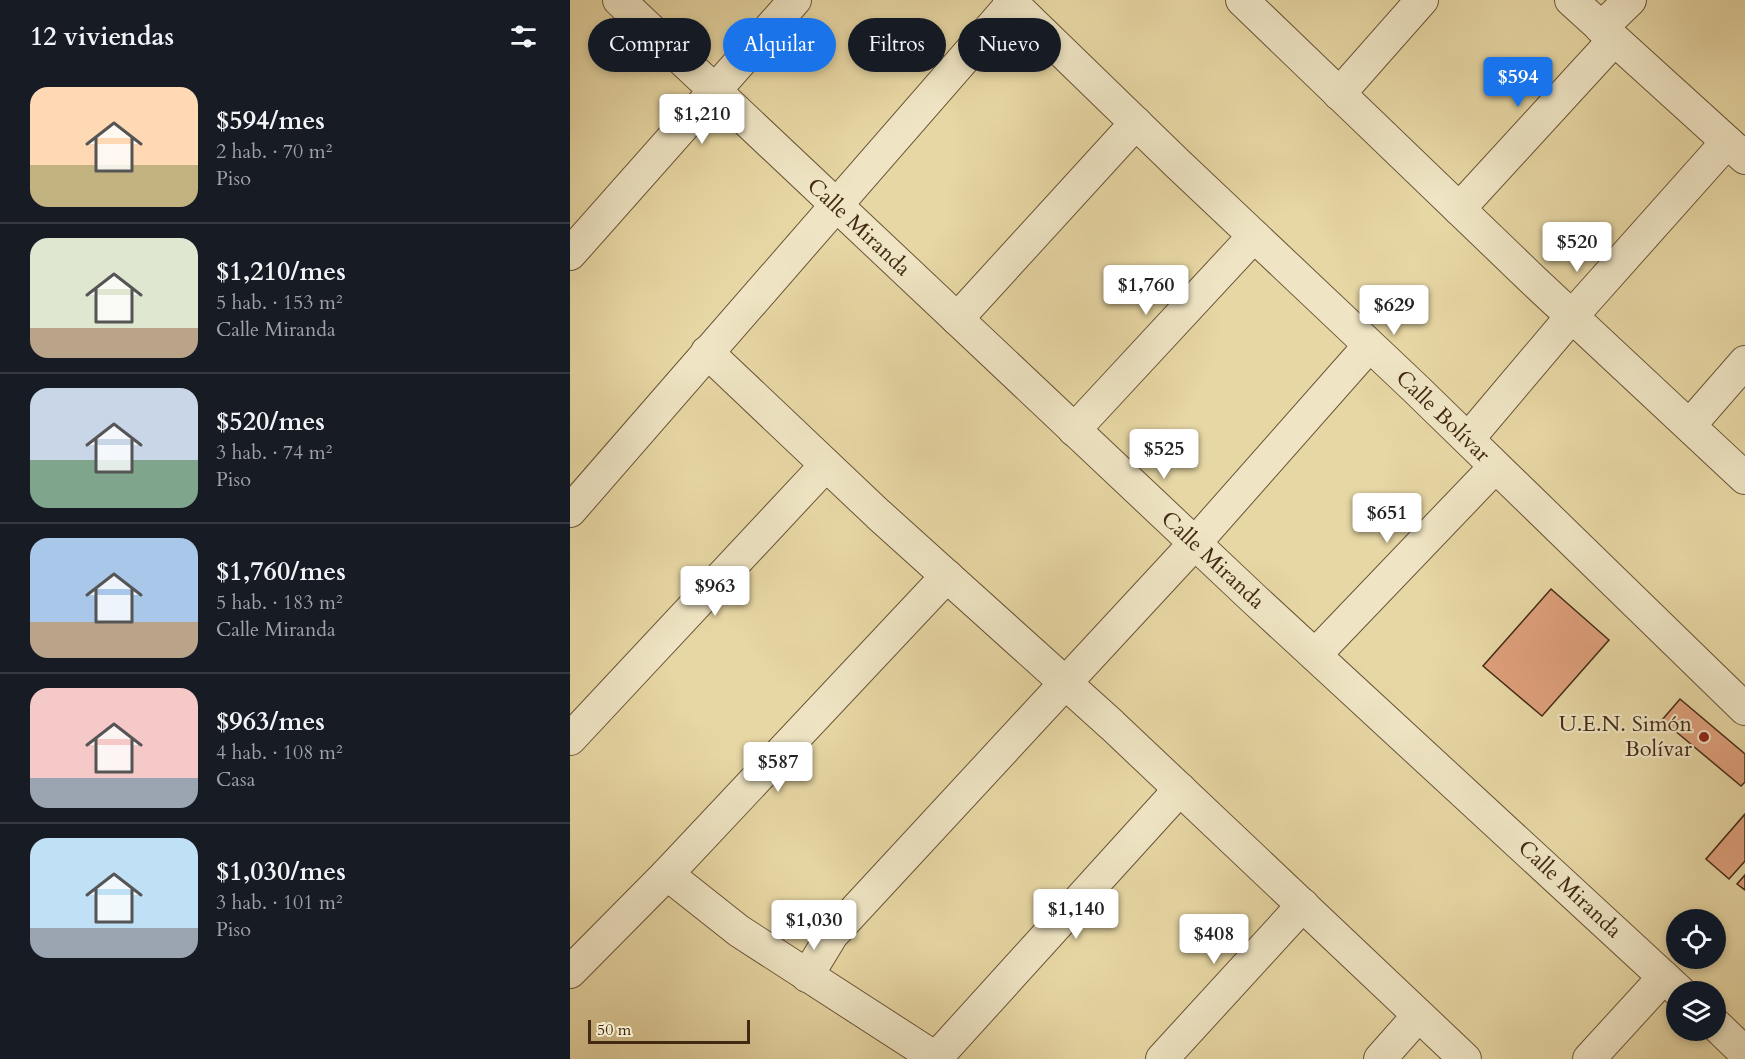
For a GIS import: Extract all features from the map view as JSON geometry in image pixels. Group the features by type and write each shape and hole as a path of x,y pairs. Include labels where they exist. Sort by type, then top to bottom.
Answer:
{"street":[{"name":"Calle Miranda","path":"619,0 1074,430 1669,981"},
{"path":"570,254 716,92 795,0"},
{"path":"1242,0 1745,478"},
{"path":"1339,94 1422,0"},
{"path":"1468,440 1572,316 1736,150 1571,0"},
{"path":"1459,208 1608,34 1630,0"},
{"path":"570,511 1012,1"},
{"name":"Calle Bolívar","path":"1012,1 1745,709"},
{"path":"957,319 1136,123"},
{"path":"1074,430 1254,236"},
{"path":"807,976 832,935 1195,543 1369,346"},
{"path":"707,352 826,465 1180,789 1465,1059"},
{"path":"1689,425 1745,362"},
{"path":"570,739 826,465"},
{"path":"1315,655 1496,467"},
{"path":"570,972 667,874 947,576"},
{"path":"667,874 739,932 936,1058 1180,789"},
{"path":"1162,1059 1303,905"},
{"path":"1589,1059 1666,989"},
{"path":"1380,1059 1418,1016"},
{"path":"1726,1035 1745,1053"}],"building":[{"path":"1551,589 1609,640 1542,716 1483,666"},
{"name":"U.E.N. Simón Bolívar","path":"1680,699 1745,754 1745,782 1741,786 1662,720"},
{"path":"1745,814 1745,861 1729,879 1706,859"},
{"path":"1745,875 1745,890 1737,884"}],"place":[{"name":"U.E.N. Simón Bolívar","path":"1704,737"}]}
